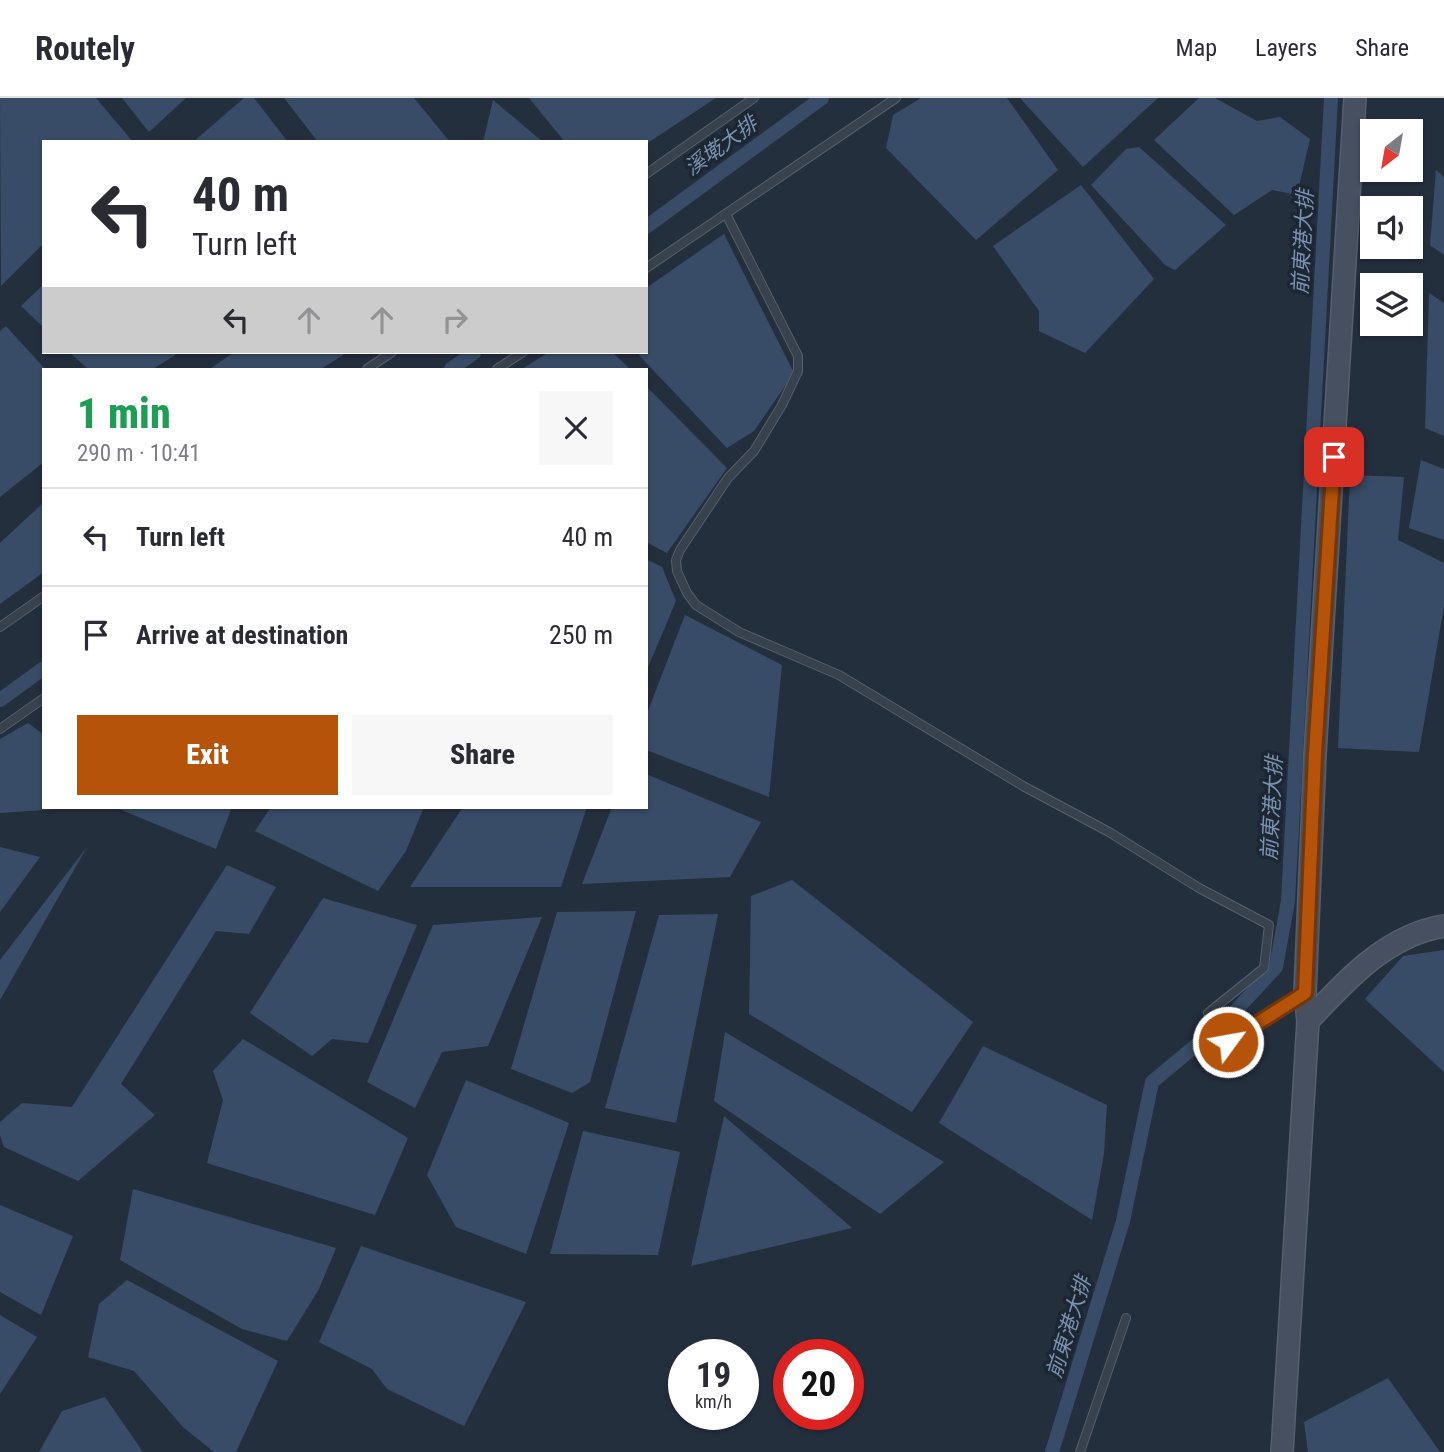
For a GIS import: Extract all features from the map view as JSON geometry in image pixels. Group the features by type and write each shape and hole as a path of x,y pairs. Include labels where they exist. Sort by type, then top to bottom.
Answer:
{"street":[{"path":"1282,1452 1308,1021 1305,993 1315,754 1355,98"},
{"path":"1308,1021 1364,964 1398,941 1431,928 1444,926"}],"lane":[{"path":"648,173 754,98"},
{"path":"648,267 896,98"},
{"path":"726,214 797,356 798,371 782,405 754,452 728,478 680,550 676,561 677,571 687,593 696,605 739,632 838,675 1023,786 1109,832 1199,888 1269,925 1264,968 1208,1013 1228,1042 1305,993"},
{"path":"368,368 389,354"},
{"path":"499,368 520,354"},
{"path":"0,627 42,597"},
{"path":"0,729 42,699"},
{"path":"1080,1452 1126,1318"}],"water":[{"path":"0,98 96,98 131,140 42,140 42,245 1,286"},
{"path":"122,98 186,98 149,132"},
{"path":"244,98 254,98 286,140 195,140"},
{"path":"284,98 414,98 448,140 316,140"},
{"path":"529,98 716,98 648,143 648,140 563,140"},
{"path":"921,98 1007,98 1058,170 976,240 886,148 893,115"},
{"path":"1020,98 1158,98 1083,167"},
{"path":"1199,98 1215,98 1257,121 1280,117 1310,139 1297,195 1272,190 1234,215 1154,140"},
{"path":"493,100 541,140 483,140"},
{"path":"1139,147 1226,225 1175,270 1165,265 1091,185 1126,149"},
{"path":"1436,170 1444,177 1444,255 1430,245"},
{"path":"1081,185 1154,279 1085,353 1039,331 1039,311 993,246"},
{"path":"724,234 794,373 754,431 727,448 638,354 648,354 648,287"},
{"path":"42,286 42,326 21,306"},
{"path":"1429,293 1444,303 1444,436 1425,428"},
{"path":"6,326 44,368 42,464 0,497 0,331"},
{"path":"71,354 177,354 155,368 87,368"},
{"path":"231,354 345,354 323,368 211,368"},
{"path":"546,354 614,354 629,368 524,368"},
{"path":"648,388 727,468 667,553 648,543"},
{"path":"1421,460 1444,469 1444,540 1409,528"},
{"path":"1350,475 1404,477 1398,540 1444,563 1444,606 1419,752 1338,748"},
{"path":"42,504 42,573 0,604 0,543"},
{"path":"648,560 662,567 676,601 648,667"},
{"path":"685,615 782,665 769,797 648,751 648,711"},
{"path":"28,723 42,734 42,809 58,809 0,813 0,739"},
{"path":"648,775 761,822 730,877 582,884 611,809 648,809"},
{"path":"119,809 231,809 216,849"},
{"path":"270,809 423,809 406,851 378,891 255,831"},
{"path":"462,809 586,809 561,887 410,887"},
{"path":"0,847 40,857 0,912"},
{"path":"87,847 0,1000 0,960"},
{"path":"227,865 276,887 249,934 216,931 121,1084 155,1115 78,1181 4,1147 0,1122 22,1103 72,1107"},
{"path":"792,880 973,1022 912,1112 749,1014 751,896"},
{"path":"323,898 417,925 368,1043 332,1039 312,1056 250,1013"},
{"path":"636,911 590,1082 572,1093 511,1069 557,912"},
{"path":"718,914 676,1123 605,1108 659,915"},
{"path":"542,917 488,1046 442,1052 415,1108 367,1082 433,925"},
{"path":"1444,950 1444,1072 1365,999 1403,956"},
{"path":"725,1032 944,1162 880,1214 714,1101"},
{"path":"243,1039 408,1138 375,1215 207,1163 223,1100 213,1071"},
{"path":"983,1046 1107,1105 1104,1154 1092,1220 939,1123"},
{"path":"466,1080 569,1123 526,1254 456,1227 427,1175"},
{"path":"724,1116 852,1228 691,1266"},
{"path":"583,1131 680,1152 658,1255 550,1254"},
{"path":"133,1189 336,1248 319,1289 287,1341 242,1329 120,1260"},
{"path":"0,1205 73,1236 41,1315 0,1292"},
{"path":"361,1246 526,1302 464,1426 387,1389 372,1369 319,1342"},
{"path":"127,1280 278,1361 236,1452 214,1452 183,1427 134,1371 88,1357 99,1304"},
{"path":"0,1315 37,1337 0,1394"},
{"path":"1388,1378 1440,1452 1308,1452 1304,1422"},
{"path":"105,1397 143,1452 39,1452 62,1411"}],"waterway":[{"name":"溪墘大排","path":"648,226 822,98"},
{"name":"前東港大排","path":"1052,1452 1123,1221 1152,1082 1230,1017 1276,967 1288,901 1331,98"},
{"name":"溪墘大排","path":"452,368 472,354"},
{"name":"溪墘大排","path":"0,700 42,669"}],"route":[{"path":"1228,1042 1305,993 1315,754 1334,457"}]}
